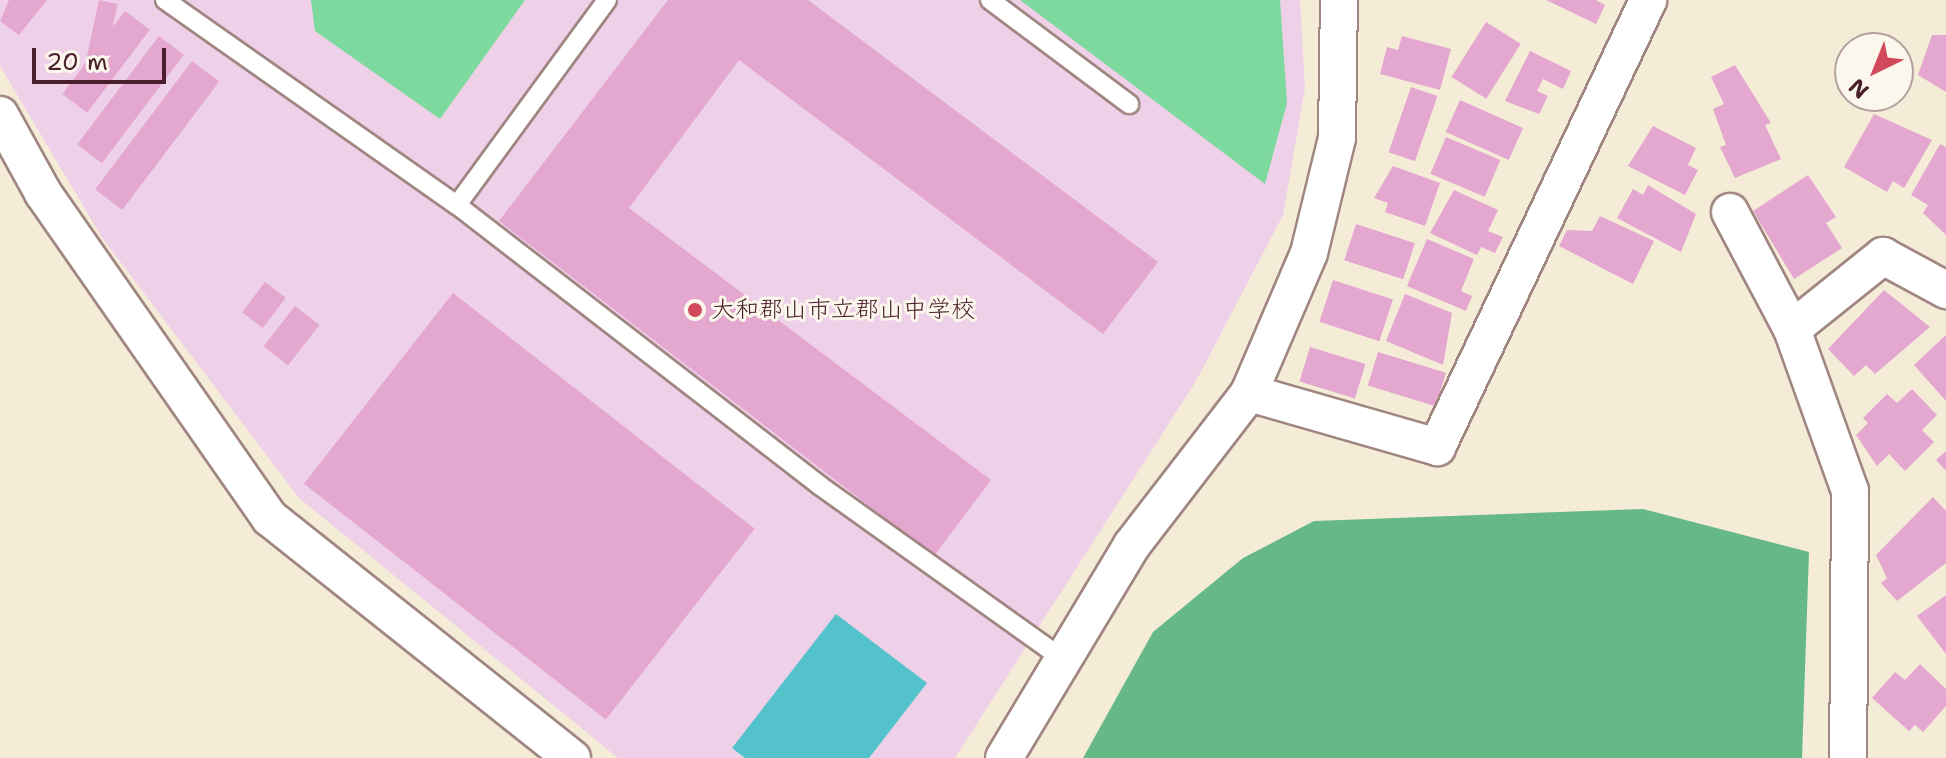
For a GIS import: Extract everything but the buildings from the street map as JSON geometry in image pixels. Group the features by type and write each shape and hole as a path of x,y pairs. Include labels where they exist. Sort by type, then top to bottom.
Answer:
{"street":[{"path":"1004,758 1059,656 1132,545 1249,393 1309,253 1337,138 1339,0"},
{"path":"1249,393 1437,447 1648,0"},
{"path":"0,115 43,193 270,518 572,758"},
{"path":"1730,212 1792,329 1850,491 1848,758"},
{"path":"1792,329 1883,256 1946,290"}],"lane":[{"path":"165,0 457,205 819,485 1059,656"},
{"path":"457,205 607,0"},
{"path":"990,0 1129,104"}],"shaded area":[{"name":"大和郡山市立郡山中学校","path":"0,0 1300,0 1305,88 1283,215 1196,381 955,758 618,758 299,498 103,239 0,66"}],"green space":[{"path":"311,0 525,0 440,119 315,31"},
{"path":"1020,0 1280,0 1287,103 1265,184"},
{"path":"1643,509 1809,552 1802,758 1083,758 1153,632 1243,558 1314,521"}],"water":[{"path":"836,614 927,683 869,758 745,758 732,748"}],"place":[{"name":"大和郡山市立郡山中学校","path":"695,310"}]}
